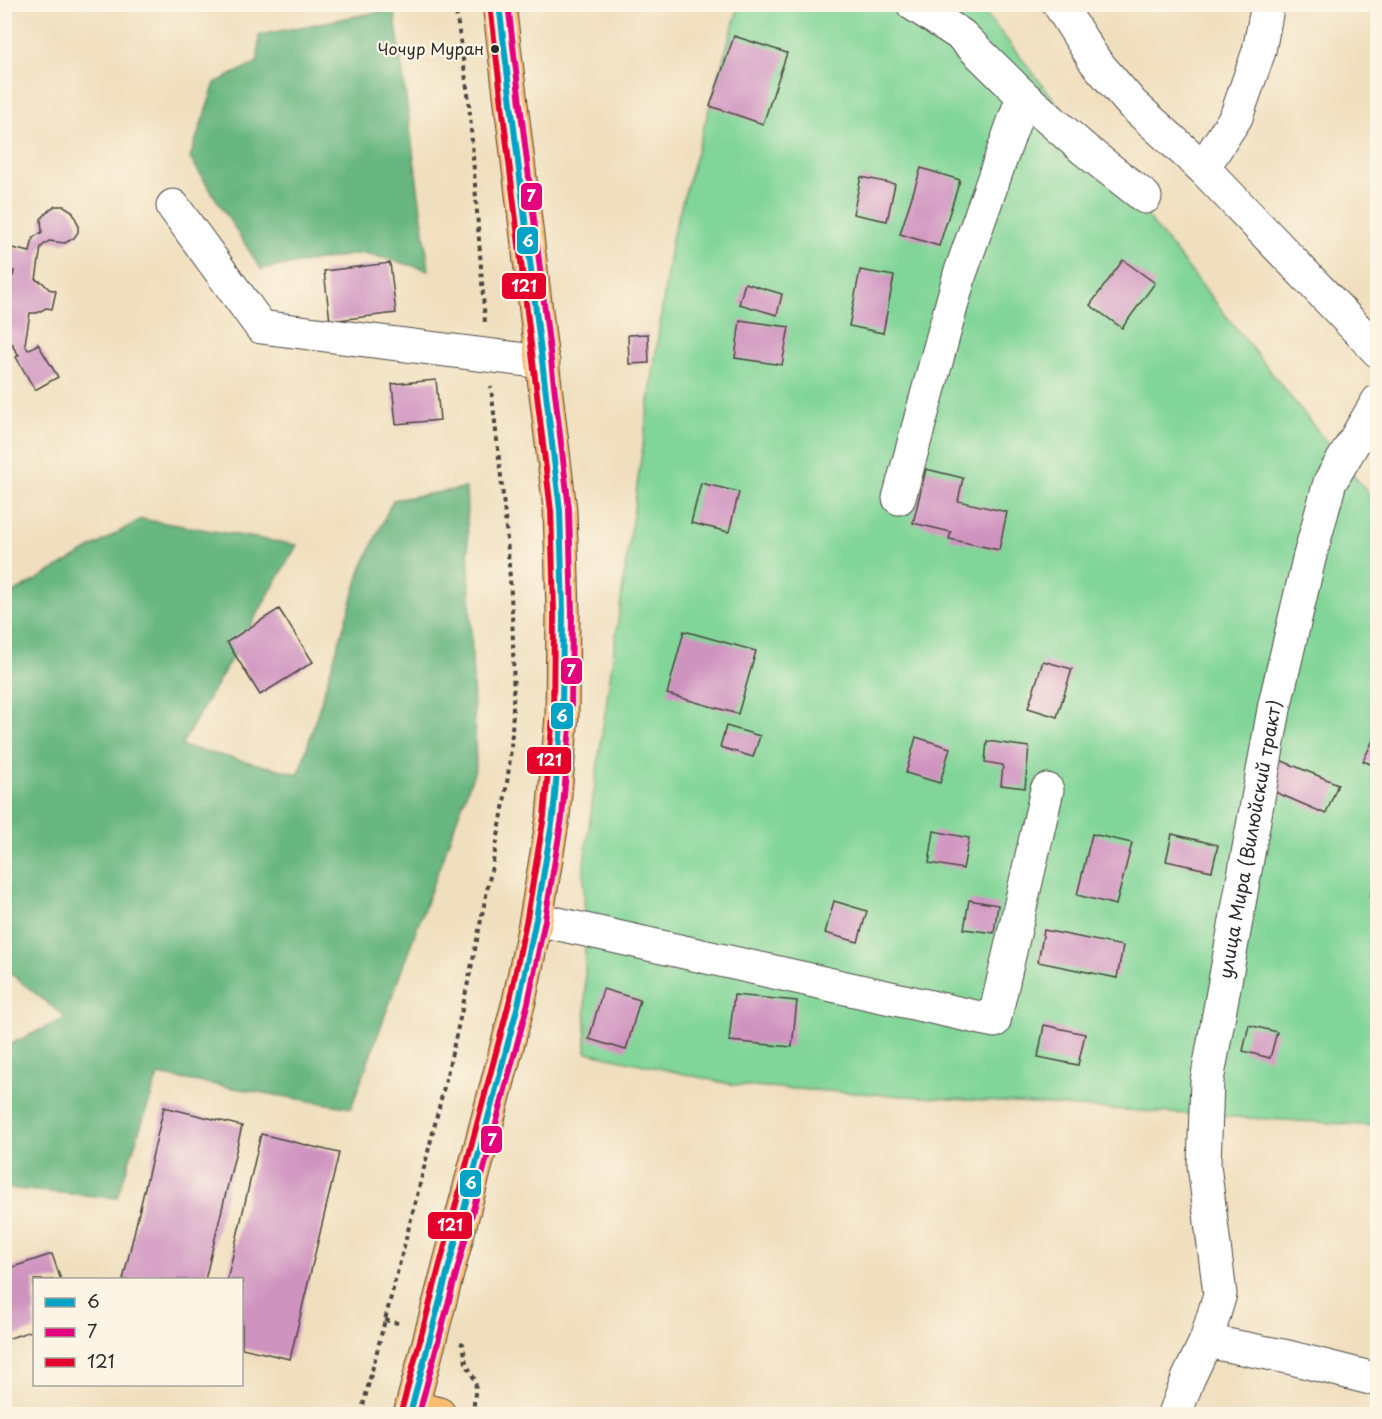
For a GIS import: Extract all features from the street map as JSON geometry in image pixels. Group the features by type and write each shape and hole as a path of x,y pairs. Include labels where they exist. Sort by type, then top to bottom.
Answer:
{"main road":[{"path":"420,1412 519,1001 536,919 553,817 562,715 560,510 499,4"}],"street":[{"path":"913,4 961,35 1023,96 1084,150 1145,197"},
{"path":"1059,4 1095,61 1132,104 1203,168 1377,351"},
{"path":"1203,168 1236,117 1259,51 1268,4"},
{"path":"899,498 960,274 1023,96"},
{"path":"173,206 261,327 543,362"},
{"name":"улица Мира (Вилюйский тракт)","path":"1206,1341 1220,1294 1204,1165 1207,1081 1275,704 1309,559 1330,482 1377,401"},
{"path":"536,919 994,1021 1047,790"},
{"path":"1175,1414 1206,1341 1288,1357 1377,1380"}],"path":[{"path":"361,1414 466,992 500,827 512,736 514,651 508,547 488,355 470,101 455,4"}],"green space":[{"path":"739,5 979,5 1377,503 1377,1126 734,1085 586,1052 584,863 672,238"},
{"path":"394,9 429,270 364,253 261,269 190,158 215,83 258,62 259,35"},
{"path":"466,488 476,767 351,1108 158,1075 117,1198 5,1188 4,1047 66,1018 5,969 5,598 141,519 297,545 181,746 299,774 361,570 393,500"}],"building":[{"path":"734,36 787,53 763,124 710,106"},
{"path":"921,168 960,180 939,246 900,234"},
{"path":"861,177 895,184 887,221 853,214"},
{"path":"55,206 64,206 72,211 78,224 78,232 74,238 65,243 49,241 41,247 36,280 56,291 52,309 46,308 37,313 30,313 25,344 28,350 38,344 58,377 35,390 16,357 19,355 13,344 4,342 4,320 7,309 4,309 4,286 7,286 9,275 13,276 14,271 4,270 4,259 7,247 30,252 33,238 42,232 41,219"},
{"path":"1123,260 1155,283 1122,328 1090,305"},
{"path":"390,263 396,313 330,321 324,271"},
{"path":"860,270 894,276 883,333 849,326"},
{"path":"745,283 782,294 777,315 739,304"},
{"path":"740,320 789,327 782,365 735,358"},
{"path":"648,334 649,363 629,364 628,335"},
{"path":"436,380 440,420 396,424 392,384"},
{"path":"926,469 963,478 958,501 1007,512 999,550 949,539 951,532 913,523"},
{"path":"701,483 739,492 729,532 691,523"},
{"path":"279,609 313,662 260,695 227,642"},
{"path":"684,631 756,651 738,714 667,694"},
{"path":"1043,661 1072,669 1057,717 1028,708"},
{"path":"726,726 760,736 753,757 720,747"},
{"path":"1378,730 1378,767 1363,761"},
{"path":"916,737 950,748 940,783 906,773"},
{"path":"987,741 1029,747 1025,788 1001,785 1003,765 985,762"},
{"path":"1280,760 1338,784 1326,814 1268,789"},
{"path":"934,831 969,838 963,869 929,863"},
{"path":"1092,834 1132,843 1116,905 1077,895"},
{"path":"1172,834 1218,845 1212,871 1166,861"},
{"path":"1378,870 1378,900 1370,897"},
{"path":"969,900 998,905 994,933 964,929"},
{"path":"834,901 867,911 858,942 825,933"},
{"path":"1044,930 1123,946 1117,978 1038,962"},
{"path":"603,989 640,1000 626,1050 589,1039"},
{"path":"734,995 797,1001 792,1047 729,1041"},
{"path":"1044,1025 1085,1034 1078,1065 1038,1057"},
{"path":"1249,1025 1277,1032 1270,1058 1243,1051"},
{"path":"164,1107 242,1126 205,1278 123,1278"},
{"path":"261,1134 339,1153 290,1359 243,1348 243,1278 227,1278"},
{"path":"52,1254 60,1278 33,1278 33,1330 4,1340 4,1270"}],"transit line":[{"name":"6","path":"410,1414 519,1001 536,919 553,817 562,715 563,612 560,510 499,4"},
{"name":"7","path":"419,1414 528,1003 562,818 571,716 572,612 569,509 508,4"},
{"name":"121","path":"401,1412 510,999 544,816 553,715 554,612 551,511 490,5"}],"place":[{"name":"Чочур Муран","path":"495,49"}]}
